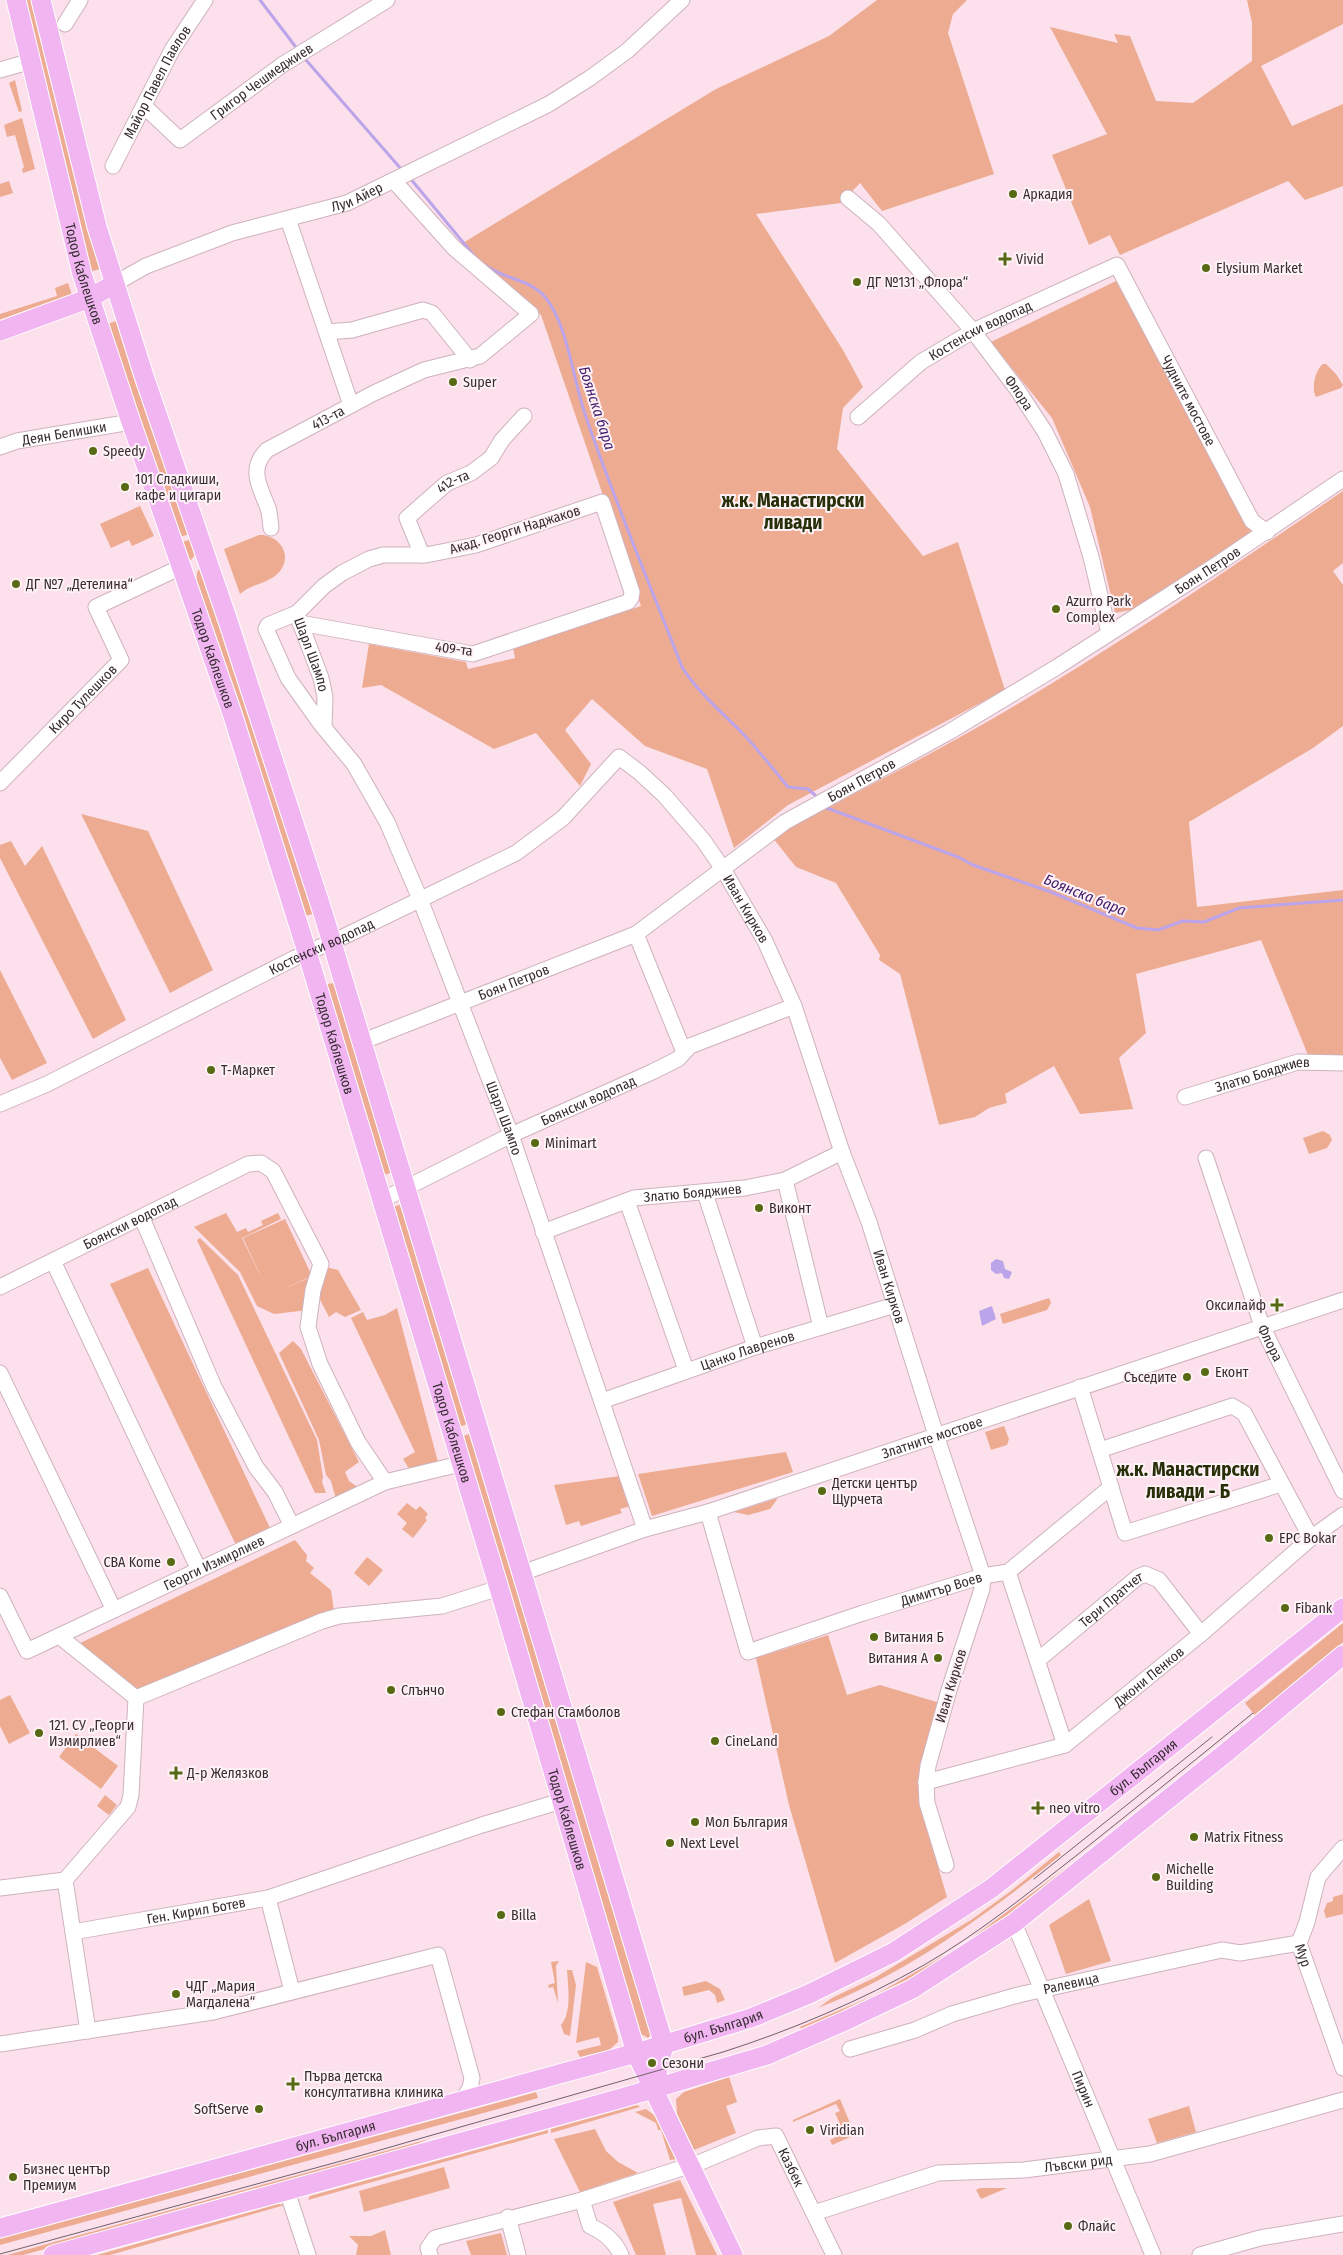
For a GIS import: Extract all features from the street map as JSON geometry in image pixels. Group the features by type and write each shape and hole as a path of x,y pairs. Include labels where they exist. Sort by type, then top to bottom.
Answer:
{"main road":[{"name":"Тодор Каблешков","path":"16,0 80,269 130,422 232,713 308,952 460,1464 499,1588 636,2054 733,2255"},
{"name":"Тодор Каблешков","path":"41,0 86,189 114,284 228,621 331,942 664,2045"},
{"name":"Луи Айер","path":"0,332 90,298 114,284"},
{"name":"бул. България","path":"0,2228 636,2054 751,2018 809,1994 894,1952 992,1888 1343,1608"},
{"path":"64,2254 653,2089 767,2055 848,2020 912,1989 1014,1923 1343,1655"},
{"path":"653,2089 664,2045"}],"street":[{"path":"65,24 80,0"},
{"name":"Майор Павел Павлов","path":"113,166 172,50 205,0"},
{"name":"Григор Чешмеджиев","path":"144,106 180,140 282,65 387,0"},
{"name":"Луи Айер","path":"114,284 146,266 232,233 347,202 402,176 566,94 627,51 682,0"},
{"path":"0,70 31,61"},
{"name":"413-та","path":"271,528 268,510 255,473 261,456 267,450 351,405 424,370 480,356 531,314 454,248 402,176"},
{"name":"Флора","path":"848,198 879,224 973,331 1017,389 1045,432 1066,474 1091,557 1109,633"},
{"path":"288,219 328,332 351,405"},
{"name":"Костенски водопад","path":"858,417 921,362 973,331 1117,265"},
{"name":"Чудните мостове","path":"1117,265 1252,521 1267,532"},
{"path":"328,332 352,330 423,310 432,313 470,360"},
{"name":"412-та","path":"422,555 407,518 447,483 471,473 491,458 502,440 524,416"},
{"name":"Деян Белишки","path":"0,447 17,441 130,422"},
{"name":"Боян Петров","path":"361,1042 636,934 785,822 963,724 1267,532 1343,479"},
{"name":"Акад. Георги Наджаков","path":"298,618 324,586 363,562 383,555 422,555 476,545 602,502 632,592 631,598"},
{"name":"Киро Тулешков","path":"0,783 121,660 96,607 182,567"},
{"name":"409-та","path":"298,618 472,654 628,602 631,598"},
{"name":"Шарл Шампо","path":"324,728 325,697 321,678 298,618 268,625 266,629 288,678 324,728 354,764 387,822 420,900 511,1135 645,1529"},
{"name":"Костенски водопад","path":"0,1104 47,1084 308,952 503,861 528,846 563,818 618,757"},
{"name":"Иван Кирков","path":"618,757 639,772 664,796 703,840 765,942 794,1006 842,1152 869,1222 936,1435 983,1576 982,1589 949,1690 928,1766 926,1803 946,1865"},
{"path":"636,934 684,1052"},
{"name":"Боянски водопад","path":"382,1200 511,1135 678,1059 690,1046 794,1006"},
{"name":"Златю Бояджиев","path":"1185,1097 1298,1062 1343,1063"},
{"name":"Златю Бояджиев","path":"543,1232 634,1198 705,1193 745,1188 784,1180 842,1152"},
{"name":"Флора","path":"1206,1158 1262,1326 1343,1491"},
{"name":"Боянски водопад","path":"0,1287 248,1164 262,1163 274,1171 321,1264 313,1290 308,1327 320,1364 358,1442 385,1482"},
{"path":"784,1180 821,1328"},
{"path":"705,1193 755,1347"},
{"path":"627,1201 686,1370"},
{"path":"142,1218 155,1244 180,1312 214,1387 256,1467 275,1492 292,1526"},
{"path":"53,1261 199,1570"},
{"name":"Златните мостове","path":"522,1573 645,1529 708,1512 1343,1300"},
{"name":"Цанко Лавренов","path":"602,1401 755,1347 895,1305"},
{"path":"0,1373 114,1610"},
{"path":"1080,1387 1125,1533 1281,1484"},
{"path":"1100,1450 1232,1406 1244,1414 1311,1538"},
{"name":"Георги Измирлиев","path":"0,1596 27,1651 385,1482 460,1464"},
{"path":"1065,1745 1008,1572 1111,1487"},
{"name":"Димитър Воев","path":"708,1512 748,1652 863,1613 983,1576 1008,1572"},
{"name":"Джони Пенков","path":"926,1782 1065,1745 1201,1634 1311,1538 1343,1515"},
{"name":"Тери Пратчет","path":"1038,1660 1138,1577 1145,1574 1159,1580 1201,1634"},
{"path":"136,1698 322,1621 339,1616 442,1606 499,1588"},
{"path":"59,1636 136,1698"},
{"path":"0,1888 65,1880 128,1807 131,1795 136,1698"},
{"name":"Ген. Кирил Ботев","path":"73,1932 268,1898 482,1825 562,1802"},
{"name":"Мур","path":"1343,1848 1318,1877 1307,1922 1299,1943 1343,2068"},
{"path":"65,1880 88,2030"},
{"path":"268,1898 292,1991"},
{"name":"Пирин","path":"1014,1923 1153,2255"},
{"name":"Ралевица","path":"850,2050 915,2030 952,2014 1018,1995 1222,1950 1240,1952 1299,1943"},
{"path":"0,2044 213,2012 438,1955 472,2078 470,2088 462,2101"},
{"path":"472,2078 501,2090"},
{"name":"Лъвски рид","path":"814,2213 938,2173 1024,2170 1150,2154 1343,2100"},
{"name":"Казбек","path":"690,2166 758,2138 776,2136 834,2255"},
{"path":"430,2255 428,2248 435,2238 582,2200 690,2166"},
{"path":"287,2191 308,2255"},
{"path":"582,2200 590,2226 600,2230 616,2244 621,2255"},
{"path":"508,2218 518,2255"},
{"path":"1200,2255 1260,2238 1343,2224"}],"shaded area":[{"path":"22,0 33,0 100,269 89,272"},
{"path":"877,0 967,0 953,14 948,33 994,174 882,211 860,183 841,203 756,214 843,350 863,387 843,408 837,449 923,556 958,542 1005,690 788,805 734,848 707,769 645,746 592,699 565,730 591,764 580,786 536,733 494,749 381,685 362,688 369,644 466,662 468,669 515,658 513,648 641,606 541,315 458,246 716,89 829,36"},
{"path":"1247,0 1343,0 1343,24 1261,66 1292,126 1343,104 1343,186 1305,200 1288,181 1120,255 1110,235 1089,245 1052,155 1107,134 1050,27 1118,43 1114,34 1130,36 1156,101 1193,103 1252,61 1252,23"},
{"path":"15,80 22,111 19,112 9,83"},
{"path":"22,118 35,169 23,173 22,169 24,167 15,135 7,137 4,125"},
{"path":"9,181 13,193 0,197 0,184"},
{"path":"1116,281 1251,532 1135,609 1115,613 1090,507 1052,418 991,342"},
{"path":"68,283 73,298 0,321 0,314 57,296 55,288"},
{"path":"116,321 190,534 179,537 105,325"},
{"path":"1323,364 1326,364 1336,374 1343,385 1341,388 1316,397 1314,389 1315,380"},
{"path":"1343,491 1343,563 1333,571 1343,585 1343,726 1313,748 1189,822 1197,907 1343,890 1343,1056 1308,1055 1261,940 1136,974 1146,1033 1119,1058 1133,1109 1080,1114 1054,1066 1005,1094 1007,1103 989,1108 975,1117 939,1125 900,974 879,960 880,955 836,883 796,867 772,837 932,752 1031,696 1167,610"},
{"path":"140,506 154,536 132,546 129,540 111,548 100,524"},
{"path":"259,535 271,537 281,545 284,550 285,562 274,577 250,587 240,594 224,549"},
{"path":"192,539 196,554 188,563 182,542"},
{"path":"201,565 316,913 305,916 196,584 197,573"},
{"path":"81,814 148,831 213,970 170,993"},
{"path":"11,841 25,866 42,846 126,1020 93,1039 0,858 0,845"},
{"path":"0,970 47,1063 12,1080 0,1058"},
{"path":"336,983 392,1172 382,1176 327,984"},
{"path":"1323,1131 1330,1135 1332,1140 1327,1148 1309,1154 1303,1138"},
{"path":"400,1205 470,1423 459,1427 392,1207"},
{"path":"226,1213 237,1232 246,1228 248,1232 263,1225 261,1221 278,1213 281,1219 242,1238 265,1285 243,1238 285,1219 312,1276 281,1290 316,1275 308,1310 274,1314 257,1306 240,1272 194,1227"},
{"path":"200,1238 238,1275 317,1440 323,1477 322,1482 326,1493 315,1493 197,1240"},
{"path":"996,1259 1003,1261 1005,1269 1012,1272 1009,1279 1004,1278 1002,1273 996,1274 991,1270 991,1263"},
{"path":"322,1266 338,1270 361,1310 345,1317 336,1312 329,1317 315,1290"},
{"path":"148,1268 270,1528 256,1539 235,1543 110,1284"},
{"path":"1049,1298 1051,1303 1047,1310 1003,1324 1000,1314"},
{"path":"992,1306 996,1319 982,1326 979,1311"},
{"path":"397,1308 439,1466 411,1472 403,1459 415,1452 351,1318 363,1312 367,1320 385,1315"},
{"path":"293,1341 301,1349 359,1462 345,1472 349,1481 359,1488 337,1503 331,1481 326,1475 319,1440 279,1353"},
{"path":"1004,1426 1009,1439 1007,1445 991,1450 985,1432"},
{"path":"472,1433 652,2034 648,2038 641,2034 461,1437"},
{"path":"786,1452 793,1472 652,1516 638,1474"},
{"path":"620,1476 631,1506 620,1509 622,1513 581,1526 579,1521 566,1525 554,1485"},
{"path":"778,1498 770,1509 748,1515 734,1512"},
{"path":"407,1503 416,1510 420,1506 428,1514 425,1518 427,1520 413,1538 402,1529 407,1523 397,1514"},
{"path":"295,1540 307,1555 306,1561 314,1568 310,1573 331,1590 334,1611 324,1612 137,1695 74,1646"},
{"path":"367,1557 383,1570 369,1586 354,1573"},
{"path":"1343,1623 1343,1642 1257,1718 1245,1703"},
{"path":"828,1635 847,1695 880,1685 943,1704 922,1774 942,1863 938,1867 947,1897 903,1925 835,1963 789,1805 756,1658"},
{"path":"10,1695 30,1733 9,1744 0,1726 0,1700"},
{"path":"76,1734 118,1766 101,1789 59,1757"},
{"path":"105,1795 117,1805 109,1815 97,1806"},
{"path":"1059,1852 1061,1855 1033,1877 946,1940 884,1978 818,2008 832,1998 876,1977 971,1920 1011,1891"},
{"path":"1071,1864 1073,1867 1009,1918 920,1976 803,2033 800,2027 875,1995 961,1946"},
{"path":"1343,1894 1343,1914 1326,1918 1324,1911 1327,1903 1333,1901 1333,1897"},
{"path":"1089,1899 1111,1961 1066,1974 1049,1925"},
{"path":"559,1961 556,1966 558,2003 553,1987 549,1988 548,1985 555,1983 551,1962"},
{"path":"586,1962 597,1967 618,2042 609,2050 580,2057 577,2051 601,2045 599,2037 576,2043"},
{"path":"567,1970 572,1970 576,1985 570,2036 564,2034 561,2025 568,2006"},
{"path":"706,1981 720,1989 725,2000 717,2003 715,1995 709,1990 684,1996 682,1987"},
{"path":"729,2077 737,2102 726,2106 736,2133 694,2150 677,2114 676,2099 684,2092"},
{"path":"536,2092 538,2098 0,2245 0,2239"},
{"path":"840,2099 855,2135 832,2145 830,2140 844,2133 835,2113 840,2111 836,2104 793,2122 793,2120"},
{"path":"637,2105 640,2107 551,2133 551,2129"},
{"path":"1189,2106 1196,2132 1157,2143 1148,2119"},
{"path":"646,2109 658,2118 677,2159 670,2160 661,2130 658,2130 656,2123 635,2112"},
{"path":"595,2129 606,2151 618,2162 638,2173 580,2192 554,2139"},
{"path":"548,2130 548,2133 308,2200 310,2196"},
{"path":"429,2139 390,2155 23,2255 7,2255"},
{"path":"444,2167 450,2188 364,2212 359,2191"},
{"path":"680,2180 717,2255 696,2255 681,2198 653,2204 666,2255 636,2255 613,2202"},
{"path":"980,2188 1007,2188 981,2199 976,2190"},
{"path":"278,2204 285,2205 110,2255 97,2255"},
{"path":"385,2230 391,2255 356,2255 358,2245 349,2236 371,2236"},
{"path":"501,2233 507,2255 471,2255 466,2241"}],"waterway":[{"name":"Боянска бара","path":"260,0 295,46"},
{"name":"Боянска бара","path":"306,60 402,170"},
{"name":"Боянска бара","path":"410,178 476,258"},
{"name":"Боянска бара","path":"485,265 492,270 532,286 545,297 553,308 569,351 580,398 595,443 682,667 696,686 751,742 788,787 808,789 815,795"},
{"name":"Боянска бара","path":"827,808 958,857 973,865 1051,892 1137,928 1158,930 1183,921 1204,922 1239,908 1343,900"}],"tram line":[{"path":"0,2254 352,2158 723,2052 825,2014 875,1991 924,1965 983,1927 1077,1855 1253,1713"},
{"path":"1034,1879 1212,1737"}],"place":[{"name":"Аркадия","path":"1013,194"},
{"name":"Vivid","path":"1005,259"},
{"name":"Elysium Market","path":"1206,268"},
{"name":"ДГ №131 „Флора“","path":"857,282"},
{"name":"Super","path":"453,382"},
{"name":"Speedy","path":"93,451"},
{"name":"101 Сладкиши, кафе и цигари","path":"125,487"},
{"name":"ДГ №7 „Детелина“","path":"16,584"},
{"name":"Azurro Park Complex","path":"1056,609"},
{"name":"Т-Маркет","path":"211,1070"},
{"name":"Minimart","path":"535,1143"},
{"name":"Виконт","path":"759,1208"},
{"name":"Оксилайф","path":"1277,1305"},
{"name":"Еконт","path":"1205,1372"},
{"name":"Съседите","path":"1187,1377"},
{"name":"Детски център Щурчета","path":"822,1491"},
{"name":"EPC Bokar","path":"1269,1538"},
{"name":"CBA Kome","path":"171,1562"},
{"name":"Fibank","path":"1285,1608"},
{"name":"Витания Б","path":"874,1637"},
{"name":"Витания А","path":"938,1658"},
{"name":"Слънчо","path":"391,1690"},
{"name":"Стефан Стамболов","path":"501,1712"},
{"name":"121. СУ „Георги Измирлиев“","path":"39,1733"},
{"name":"CineLand","path":"715,1741"},
{"name":"Д-р Желязков","path":"176,1773"},
{"name":"neo vitro","path":"1038,1808"},
{"name":"Мол България","path":"695,1822"},
{"name":"Matrix Fitness","path":"1194,1837"},
{"name":"Next Level","path":"670,1843"},
{"name":"Michelle Building","path":"1156,1877"},
{"name":"Billa","path":"501,1915"},
{"name":"ЧДГ „Мария Магдалена“","path":"176,1994"},
{"name":"Сезони","path":"652,2063"},
{"name":"Първа детска консултативна клиника","path":"293,2084"},
{"name":"SoftServe","path":"259,2109"},
{"name":"Viridian","path":"810,2130"},
{"name":"Бизнес център Премиум","path":"13,2177"},
{"name":"Флайс","path":"1068,2226"}],"district":[{"name":"ж.к. Манастирски ливади","path":"793,511"},
{"name":"ж.к. Манастирски ливади - Б","path":"1188,1480"}]}
